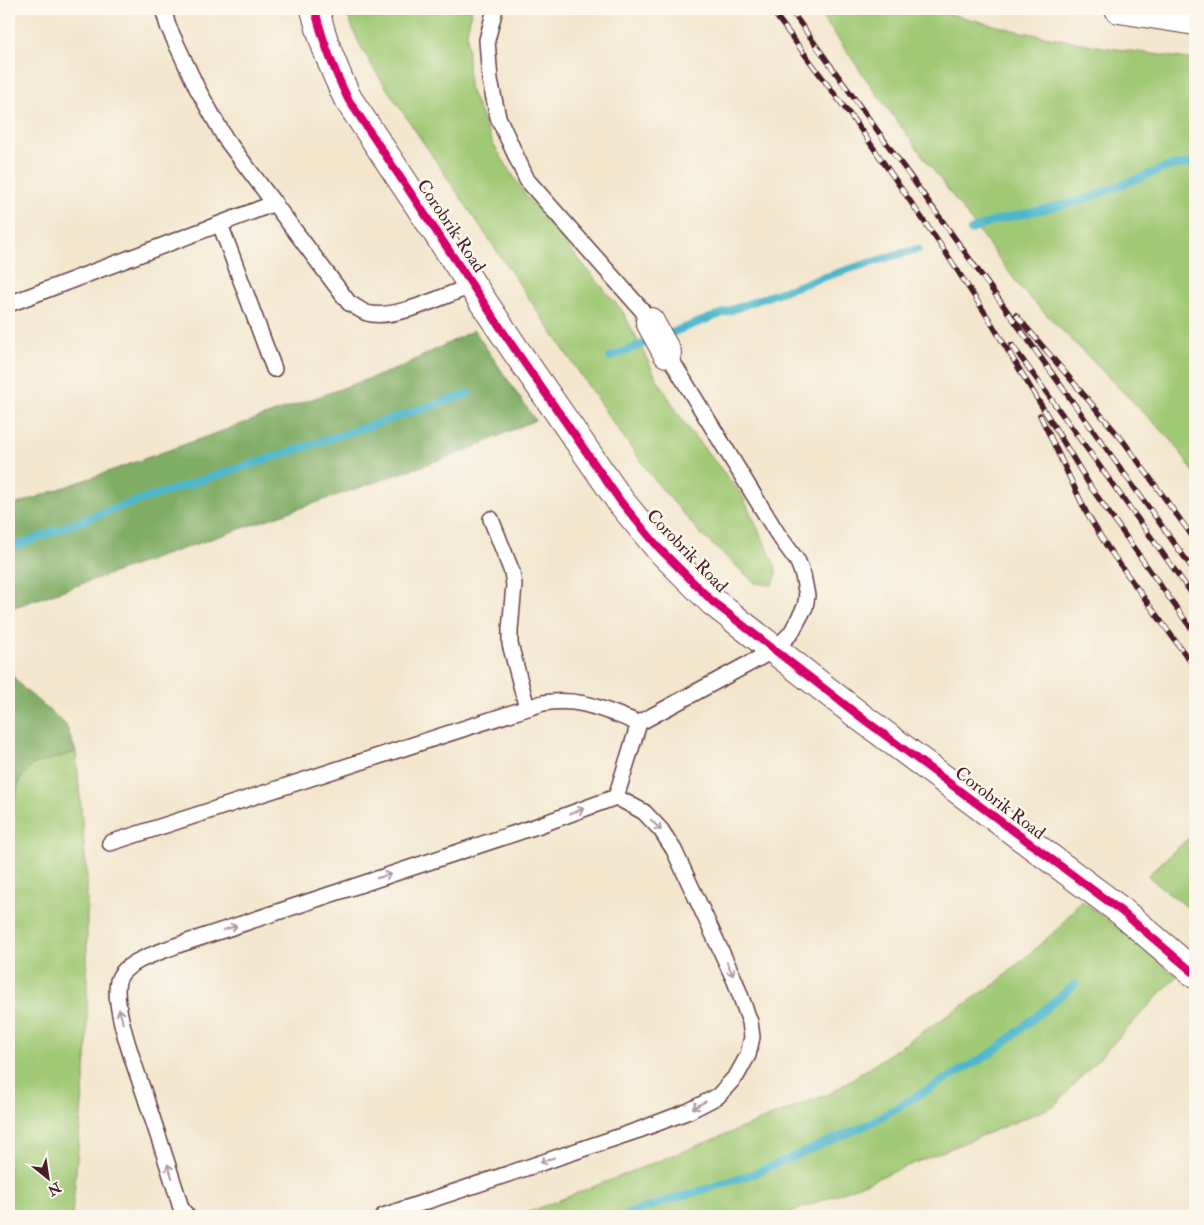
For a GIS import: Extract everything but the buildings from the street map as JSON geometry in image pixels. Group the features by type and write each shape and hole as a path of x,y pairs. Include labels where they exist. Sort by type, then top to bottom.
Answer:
{"street":[{"name":"Corobrik Road","path":"315,9 320,33 348,99 621,502 659,548 713,602 862,718 1121,911 1195,974"},
{"path":"1119,9 1195,21"},
{"path":"650,322 667,353"}],"lane":[{"path":"163,9 168,26 196,88 224,138 349,303 367,313 387,314 409,309 473,285"},
{"path":"495,9 487,40 490,80 498,118 527,180 641,309 650,322"},
{"path":"9,304 275,203"},
{"path":"220,224 274,369"},
{"path":"616,797 639,723 774,650 791,633 805,607 807,596 803,575 798,562 777,533 667,353"},
{"path":"491,519 512,572 514,585 510,644 527,708"},
{"path":"110,843 543,703 570,701 589,704 639,723"},
{"path":"187,1216 181,1208 129,1047 117,1002 118,980 136,961 175,946 537,826 616,797 644,812 661,830 674,850 735,982 750,1022 752,1037 748,1056 737,1075 718,1096 689,1111 383,1216"}],"green space":[{"path":"345,9 472,9 467,32 469,87 493,144 525,195 623,312 657,379 686,426 742,495 776,567 776,576 772,585 755,583 701,534 656,482 612,421 375,71 359,43"},
{"path":"817,9 929,9 1022,32 1102,47 1195,60 1195,474 1173,442 1023,291 874,90"},
{"path":"474,330 535,420 465,451 9,609 9,507 399,368"},
{"path":"9,671 22,687 66,725 76,752 32,765 19,781 9,823"},
{"path":"76,752 87,878 87,1047 72,1216 9,1216 9,823 19,781 32,765"},
{"path":"1195,832 1195,913 1147,876"},
{"path":"1081,900 1177,976 1054,1106 782,1216 519,1216 831,1093 995,984 1059,928"}],"waterway":[{"path":"971,230 997,220 1080,201 1170,166 1195,163"},
{"path":"610,357 801,285 918,249"},
{"path":"9,547 110,510 468,394"},
{"path":"620,1216 753,1174 867,1125 993,1052 1075,984"}],"railway":[{"path":"771,9 859,127 946,253 987,316 1092,489 1195,634"},
{"path":"790,9 1195,572"},
{"path":"1016,315 1124,442 1195,540"},
{"path":"1012,345 1195,598"},
{"path":"1040,415 1087,514 1108,548 1195,668"}],"cycle path":[{"path":"315,9 329,55 348,99 514,348 621,502 659,548 713,602 862,718 1121,911 1195,974"}]}
